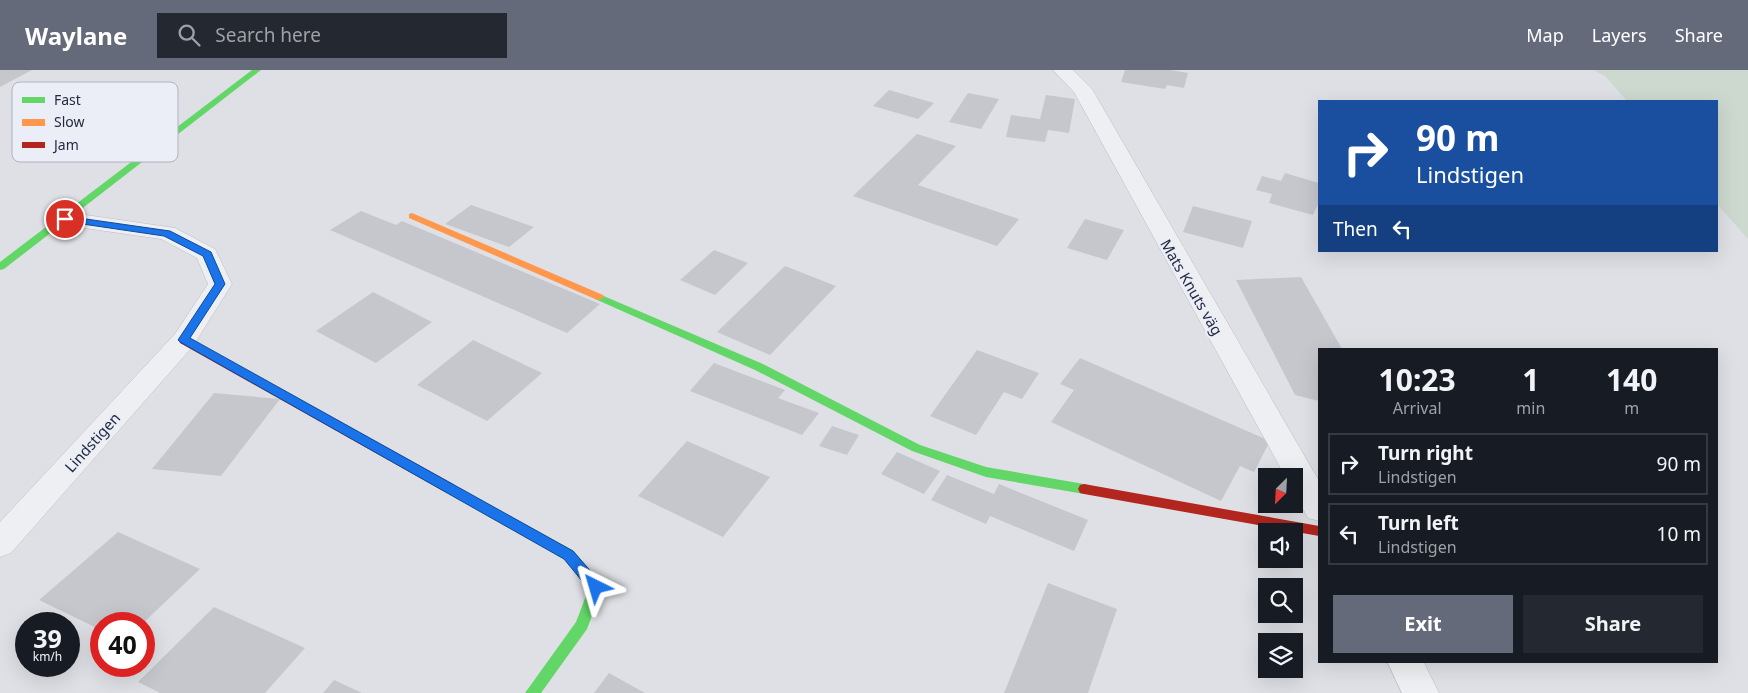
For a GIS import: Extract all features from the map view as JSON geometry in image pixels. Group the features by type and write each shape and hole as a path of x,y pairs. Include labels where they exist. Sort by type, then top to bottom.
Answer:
{"street":[{"path":"178,132 258,70"},
{"name":"Mats Knuts väg","path":"1062,70 1082,89 1318,507"},
{"path":"0,267 139,162"},
{"path":"412,216 759,367 916,448 986,472 1318,531"},
{"name":"Lindstigen","path":"0,544 184,340 220,284 207,254 167,233 65,219"},
{"path":"184,340 569,555 596,587 582,625 532,693"},
{"path":"1405,663 1421,693"}],"shaded area":[{"path":"1593,70 1748,70 1748,239 1718,205 1718,100 1626,100 1605,76"}],"building":[{"path":"0,70 32,70 0,87"},
{"path":"1125,70 1171,70 1188,73 1184,88 1167,85 1165,89 1121,82"},
{"path":"889,90 934,103 918,119 873,106"},
{"path":"968,93 999,99 981,129 949,122"},
{"path":"1046,95 1075,99 1069,133 1048,130 1045,142 1006,137 1011,115 1040,119"},
{"path":"917,134 956,146 918,185 1019,219 997,246 853,196"},
{"path":"1285,173 1318,183 1318,204 1313,215 1269,203 1272,194 1256,190 1262,176 1281,181"},
{"path":"471,205 534,227 509,247 445,224"},
{"path":"1193,206 1252,221 1243,248 1183,232"},
{"path":"361,211 396,225 402,221 600,304 567,333 330,230"},
{"path":"1085,219 1124,230 1107,260 1067,248"},
{"path":"714,250 748,263 715,295 680,280"},
{"path":"785,266 836,286 770,355 717,332"},
{"path":"1301,277 1341,348 1318,348 1318,401 1295,395 1236,280"},
{"path":"373,292 432,322 376,363 316,331"},
{"path":"473,340 542,373 487,421 417,385"},
{"path":"977,350 1039,373 1022,399 1004,392 976,435 930,416"},
{"path":"1080,358 1270,441 1254,472 1240,466 1221,501 1051,422 1074,390 1060,384"},
{"path":"714,363 785,390 778,398 819,413 802,435 690,391"},
{"path":"214,393 280,399 221,476 152,469"},
{"path":"832,426 859,435 847,455 819,446"},
{"path":"687,441 770,477 723,537 638,496"},
{"path":"897,452 940,471 924,494 881,474"},
{"path":"947,475 994,494 999,484 1088,520 1074,551 990,516 986,524 931,500"},
{"path":"118,532 200,569 155,612 90,612 90,625 80,620 80,612 64,612 39,600"},
{"path":"1048,583 1117,609 1088,693 1004,693"},
{"path":"214,607 305,648 265,693 160,693 138,682 143,677 155,677 155,665"},
{"path":"609,673 645,693 594,693"},
{"path":"334,680 362,693 323,693"}],"traffic: fast":[{"path":"178,131 257,70"},
{"path":"0,267 137,162"},
{"path":"599,297 759,367 916,448 986,472 1084,489"},
{"path":"449,488 569,555 596,587 582,625 532,693"}],"traffic: slow":[{"path":"412,216 599,297"}],"traffic: jam":[{"path":"184,340 449,488"},
{"path":"1084,489 1318,531"}],"route":[{"path":"65,219 167,233 207,254 220,284 184,340 569,555 596,587"}]}
